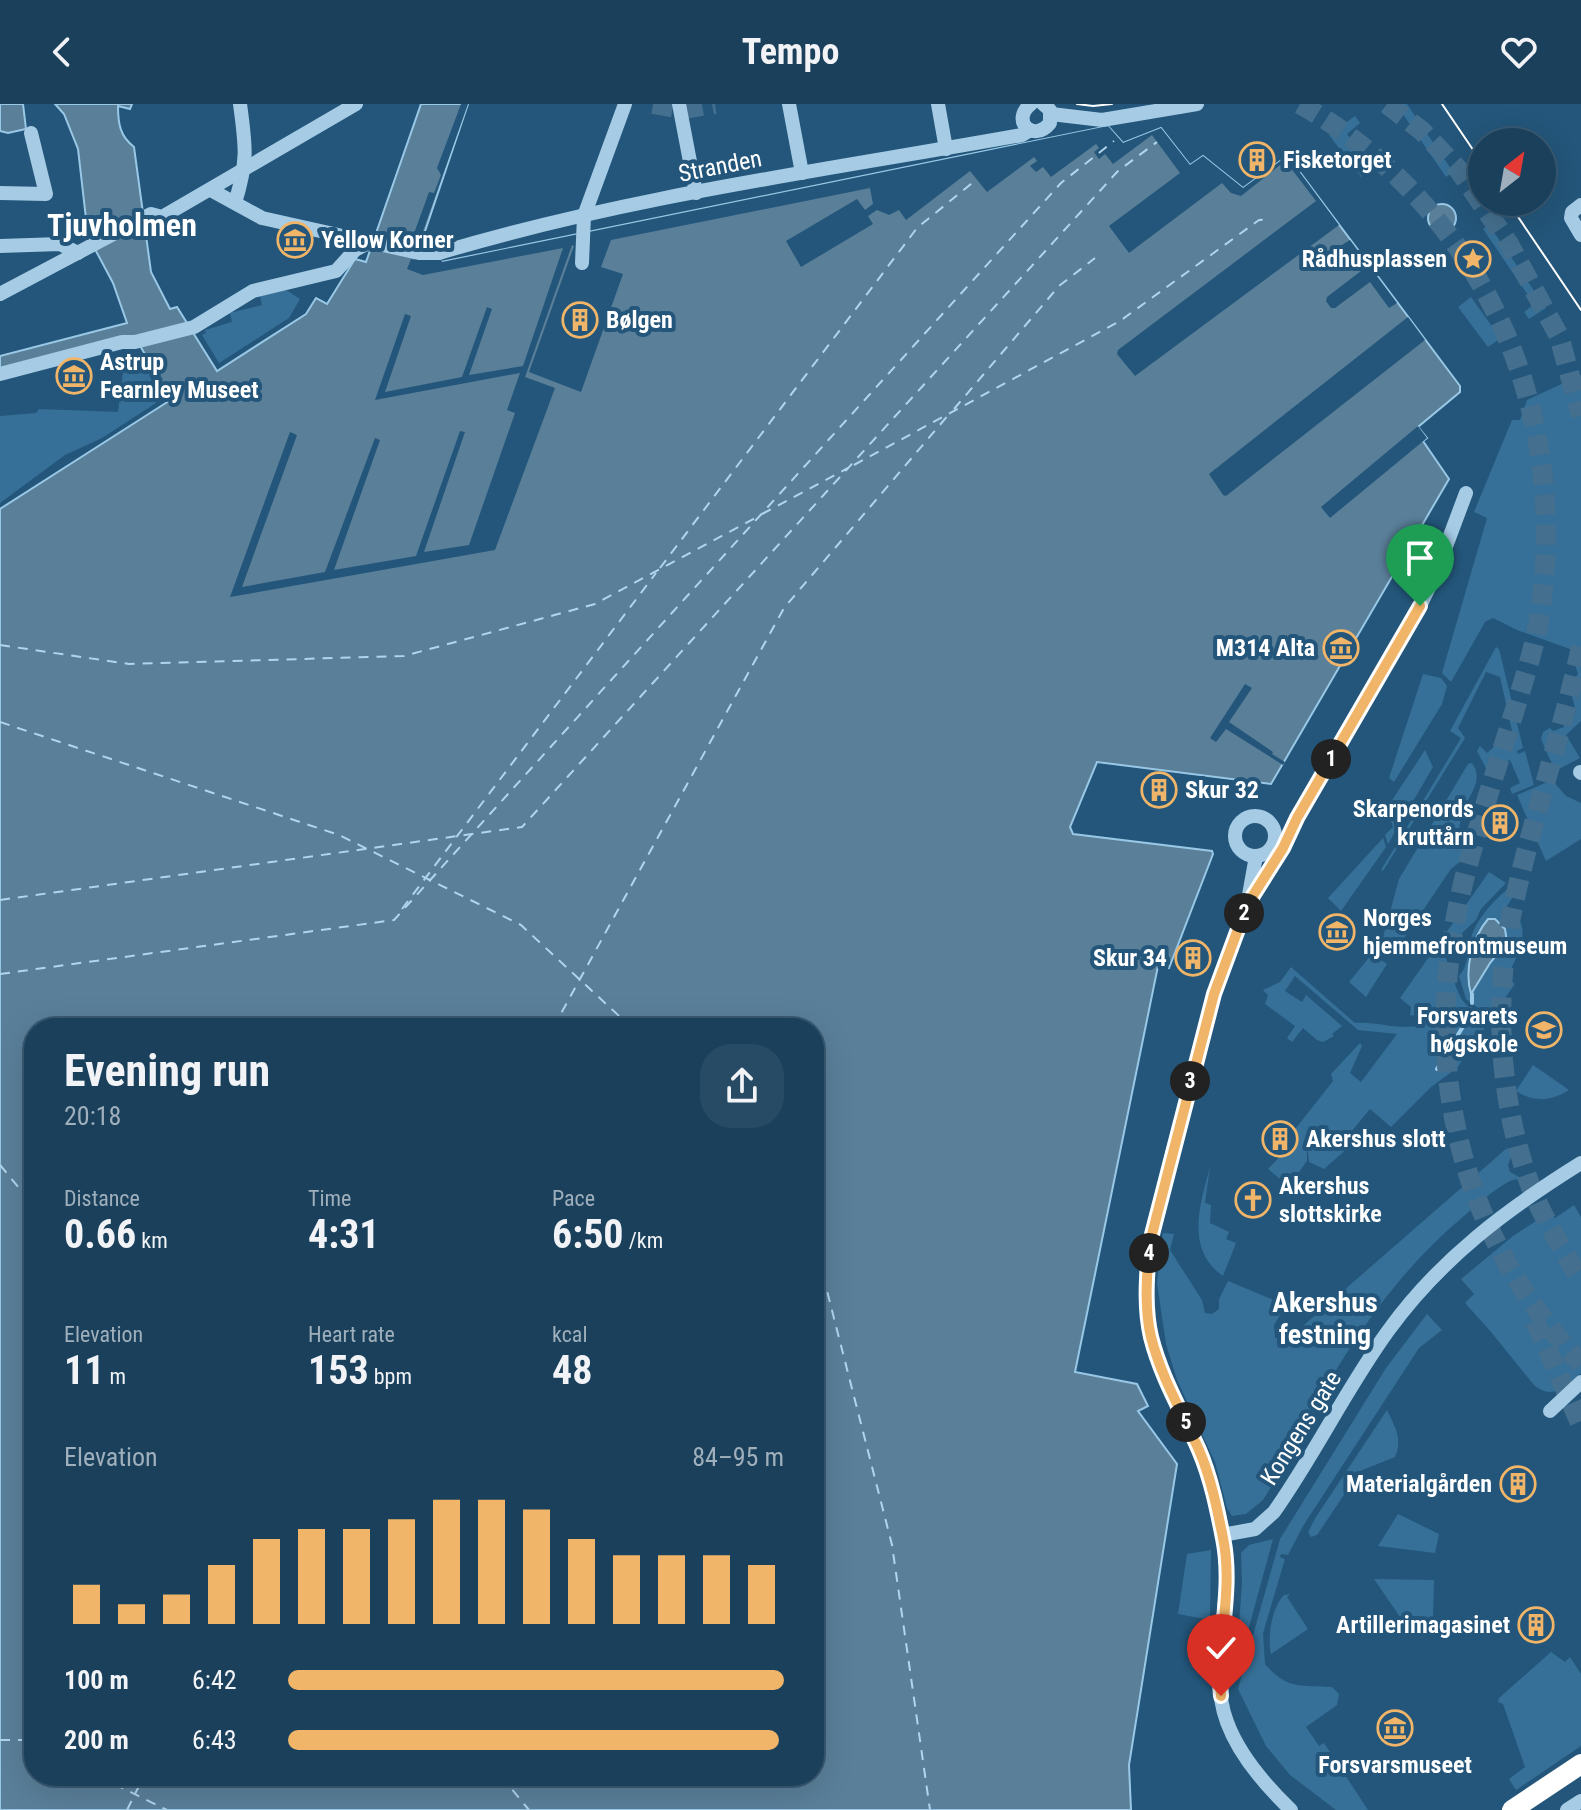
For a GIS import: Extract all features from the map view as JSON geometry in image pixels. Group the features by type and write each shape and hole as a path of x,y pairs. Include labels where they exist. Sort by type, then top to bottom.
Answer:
{"highway":[{"path":"1512,1810 1581,1764"}],"street":[{"path":"235,203 247,151 240,104"},
{"path":"0,294 151,214 162,217 356,104"},
{"path":"582,263 584,216 625,104"},
{"path":"679,104 696,193"},
{"path":"789,104 802,173"},
{"path":"938,104 946,149"},
{"path":"1031,104 1022,118 1030,130 1044,130 1050,123 1047,107 1102,120 1197,104"},
{"name":"Stranden","path":"211,190 262,218 419,253 439,253 584,216 802,173 1022,135 1030,130"},
{"path":"0,193 46,194 31,133"},
{"path":"1576,210 1581,235"},
{"path":"0,374 194,327 253,291 336,271 355,250 370,242"},
{"path":"0,246 60,244 78,253"},
{"path":"1247,905 1283,848 1297,818 1420,606 1466,493"},
{"path":"1256,856 1247,905 1214,994 1194,1066 1152,1232 1146,1280 1148,1317 1157,1356 1171,1394 1205,1465 1222,1535 1227,1584 1220,1685 1223,1709 1227,1723 1249,1761 1291,1810"},
{"name":"Kongens gate","path":"1222,1535 1255,1529 1274,1512 1389,1330 1442,1267 1490,1223 1581,1163"},
{"path":"1550,1411 1581,1382"},
{"path":"1272,1788 1300,1810"},
{"path":"1567,1810 1581,1801"}],"shaded area":[{"path":"0,104 23,104 26,129 8,133 0,131"},
{"path":"55,104 132,104 130,109 118,106 119,118 123,134 134,147 151,272 170,309 177,307 217,371 306,314 316,298 327,304 355,259 366,262 421,104 468,104 419,249 438,247 441,262 1108,126 1123,143 1161,128 1190,165 1203,156 1243,188 1283,159 1290,159 1460,386 1460,392 1418,427 1427,438 1423,441 1449,479 1271,784 1097,762 1070,827 1073,834 1212,851 1213,854 1169,968 1158,966 1075,1372 1137,1384 1148,1406 1138,1411 1177,1464 1129,1765 1131,1810 0,1810 0,509 172,399 134,336 0,372 0,356 127,323 113,283 88,236 78,149 64,114"},
{"path":"1396,104 1407,104 1453,172 1446,177"},
{"path":"1355,116 1360,123 1347,134 1373,169 1361,177 1329,135"},
{"path":"1442,204 1452,208 1456,218 1452,228 1442,232 1432,228 1428,218 1432,208"},
{"path":"1489,225 1546,308 1529,319 1524,312 1534,304 1483,229"},
{"path":"286,290 300,299 289,318 219,363 202,335 206,333 205,330 232,322 230,313 262,305 260,296"},
{"path":"1471,297 1496,332 1505,326 1510,332 1488,347 1458,307"},
{"path":"143,367 157,388 156,403 102,438 65,455 0,503 0,416 36,413 39,409 118,412 123,372"},
{"path":"1581,375 1581,721 1566,735 1580,758 1555,771 1541,739 1543,732 1550,728 1553,731 1564,727 1564,723 1576,712 1569,685 1578,674 1570,649 1493,618 1485,622 1451,682 1442,673 1487,518 1474,512 1512,420 1520,420 1527,400"},
{"path":"1496,647 1523,748 1517,751 1518,754 1525,751 1534,785 1512,794 1510,788 1520,783 1510,760 1498,764 1501,773 1490,776 1477,751 1480,746 1487,753 1512,731 1500,677 1486,672 1458,728 1465,738 1381,870 1461,738 1450,731"},
{"path":"1423,674 1441,678 1447,686 1442,704 1394,782 1389,778"},
{"path":"1425,750 1433,767 1388,844 1385,835 1393,827 1387,808"},
{"path":"1472,763 1476,781 1454,841 1458,845 1465,843 1461,861 1451,869 1398,947 1382,941 1399,879 1468,764"},
{"path":"1552,780 1566,796 1581,803 1581,839 1546,861 1517,795"},
{"path":"1383,838 1386,847 1341,911 1328,898"},
{"path":"1489,872 1506,883 1481,909 1476,920 1443,951 1463,1001 1488,1023 1457,1068 1431,1087 1391,1127 1370,1109 1351,1132 1357,1140 1324,1169 1309,1162 1307,1144 1307,1161 1294,1179 1279,1178 1268,1169 1289,1147 1285,1142 1333,1081 1331,1074 1360,1043 1362,1046 1350,1073 1361,1082 1397,1034 1358,1030 1295,976 1285,991 1302,1002 1306,995 1342,1026 1332,1034 1334,1036 1323,1042 1303,1028 1292,1042 1287,1038 1295,1026 1265,1004 1268,995 1263,990 1280,982 1291,967 1355,1023 1404,1027 1420,1025 1420,1017 1410,1015 1411,1007 1400,998"},
{"path":"1511,886 1518,889 1507,906 1518,917 1523,936 1507,979 1515,984 1491,1018 1466,999 1459,976 1465,967 1476,925"},
{"path":"1488,919 1495,919 1505,929 1507,942 1471,994 1468,975 1471,955"},
{"path":"1372,954 1387,964 1366,997 1349,982"},
{"path":"1533,1065 1569,1090 1543,1099 1516,1091"},
{"path":"1507,1148 1512,1154 1508,1165 1510,1172 1521,1178 1530,1175 1524,1178 1508,1182 1485,1198 1406,1273 1343,1359 1329,1382 1333,1386 1263,1500 1246,1514 1232,1516 1215,1462 1177,1380 1166,1344 1157,1283 1163,1233 1174,1234 1170,1250 1202,1300 1205,1313 1212,1314 1219,1309 1219,1299 1228,1281 1286,1305 1274,1325 1275,1338 1288,1339"},
{"path":"1210,1167 1205,1203 1211,1205 1210,1223 1229,1232 1226,1239 1236,1243 1223,1276 1204,1253 1198,1226"},
{"path":"1574,1205 1581,1217 1581,1373 1559,1390 1547,1392 1534,1385 1465,1303 1474,1294 1461,1279 1513,1236 1550,1212 1555,1218"},
{"path":"1427,1314 1442,1330 1419,1348 1303,1526 1288,1555 1281,1554 1280,1557 1285,1559 1263,1633 1265,1664 1280,1678 1303,1686 1332,1687 1339,1694 1337,1705 1306,1727 1319,1746 1324,1743 1368,1810 1336,1810 1290,1775 1266,1746 1238,1689 1280,1539 1386,1368"},
{"path":"1387,1410 1398,1439 1395,1457 1360,1471 1317,1535 1311,1537 1308,1532 1316,1517"},
{"path":"1398,1514 1439,1534 1435,1553 1378,1546"},
{"path":"1273,1539 1242,1653 1237,1652 1241,1553 1249,1545"},
{"path":"1211,1550 1210,1620 1178,1614 1187,1554"},
{"path":"1374,1579 1434,1580 1433,1617 1411,1633"},
{"path":"1290,1594 1287,1597 1308,1629 1271,1654 1270,1631 1274,1614 1284,1595"},
{"path":"1551,1652 1565,1662 1570,1657 1581,1674 1581,1746 1516,1790 1509,1779 1525,1767 1499,1698"}],"pier":[{"path":"461,104 468,104 422,241 412,239 429,192 434,193 441,175 437,168"},
{"path":"1108,126 1123,143 1161,128 1190,165 1203,156 1243,188 1283,159 1290,159 1339,225 1135,376 1117,354 1118,350 1316,201 1287,163 1284,162 1241,196 1231,193 1222,183 1129,253 1109,226 1180,173 1152,135 1113,164 1105,154 1099,159 1094,152 1099,148 1096,144 1051,177 1043,167 1036,172 1030,166 1037,161 1034,157 987,192 970,171 906,220 899,210 889,215 877,210 868,216 873,224 801,267 786,241 857,199 865,210 873,204 870,188 611,240 601,267 623,274 581,392 529,372 572,245 525,377 555,388 495,550 230,597 290,432 297,435 242,587 325,572 375,438 380,440 334,570 416,556 460,431 465,432 424,552 469,545 515,413 507,410 520,373 375,400 405,314 411,316 385,392 462,377 487,307 492,309 469,375 523,366 563,248 423,275 407,269 420,249 438,247 442,262"},
{"path":"1350,240 1397,303 1389,308 1370,282 1331,308 1327,297 1361,271 1342,245"},
{"path":"1408,317 1425,340 1226,496 1223,495 1209,474"},
{"path":"1418,426 1427,438 1330,518 1321,507"},
{"path":"1245,684 1252,688 1229,722 1273,752 1285,762 1283,765 1226,729 1216,742 1210,738"}],"waterway":[{"path":"1472,994 1472,1003"},
{"path":"1437,1069 1467,1020 1470,1009"}],"ferry route":[{"path":"0,974 394,920 1061,183 1114,141"},
{"path":"0,900 522,827 1118,171 1157,142"},
{"path":"660,568 917,228 977,179"},
{"path":"854,465 1120,321 1259,220 1270,219"},
{"path":"954,409 1059,286 1095,258"},
{"path":"558,1018 784,608 950,413"},
{"path":"762,514 848,468"},
{"path":"0,645 129,664 404,656 595,604 757,517"},
{"path":"402,909 656,573"},
{"path":"0,722 339,835 521,925 621,1018"},
{"path":"0,1165 24,1194"},
{"path":"824,1279 892,1545 930,1810"},
{"path":"0,1740 24,1740"},
{"path":"118,1786 167,1810"},
{"path":"127,1810 139,1786"},
{"path":"509,1786 529,1810"}],"tunnel":[{"path":"653,104 683,109 715,104"},
{"path":"1300,104 1365,148 1420,201 1466,260 1502,326 1527,396 1542,470 1546,547 1538,625 1467,868 1452,936 1446,1003 1447,1068 1457,1132 1475,1193 1501,1253 1537,1310 1581,1364"},
{"path":"1387,104 1422,131 1458,169 1509,244 1559,336 1581,416"},
{"path":"1581,647 1513,907 1501,1013 1506,1085 1521,1156 1543,1214 1581,1281"},
{"path":"1535,1321 1581,1425"}],"tram line":[{"path":"1077,104 1112,104"},
{"path":"1442,104 1468,142"},
{"path":"1517,216 1581,310"}],"place":[{"name":"Fisketorget","path":"1257,160"},
{"name":"Yellow Korner","path":"295,240"},
{"name":"Rådhusplassen","path":"1473,259"},
{"name":"Bølgen","path":"580,320"},
{"name":"Astrup Fearnley Museet","path":"74,376"},
{"name":"M314 Alta","path":"1341,648"},
{"name":"Skur 32","path":"1159,790"},
{"name":"Skarpenords kruttårn","path":"1500,823"},
{"name":"Norges hjemmefrontmuseum","path":"1337,932"},
{"name":"Skur 34","path":"1193,958"},
{"name":"Forsvarets høgskole","path":"1544,1030"},
{"name":"Akershus slott","path":"1280,1139"},
{"name":"Akershus slottskirke","path":"1253,1200"},
{"name":"Materialgården","path":"1518,1484"},
{"name":"Artillerimagasinet","path":"1536,1625"},
{"name":"Forsvarsmuseet","path":"1395,1728"}],"district":[{"name":"Tjuvholmen","path":"122,225"},
{"name":"Akershus festning","path":"1325,1318"}],"route":[{"path":"1221,1696 1227,1584 1225,1549 1200,1452 1171,1394 1151,1336 1146,1280 1149,1246 1214,994 1247,905 1283,848 1297,818 1420,606"}]}
